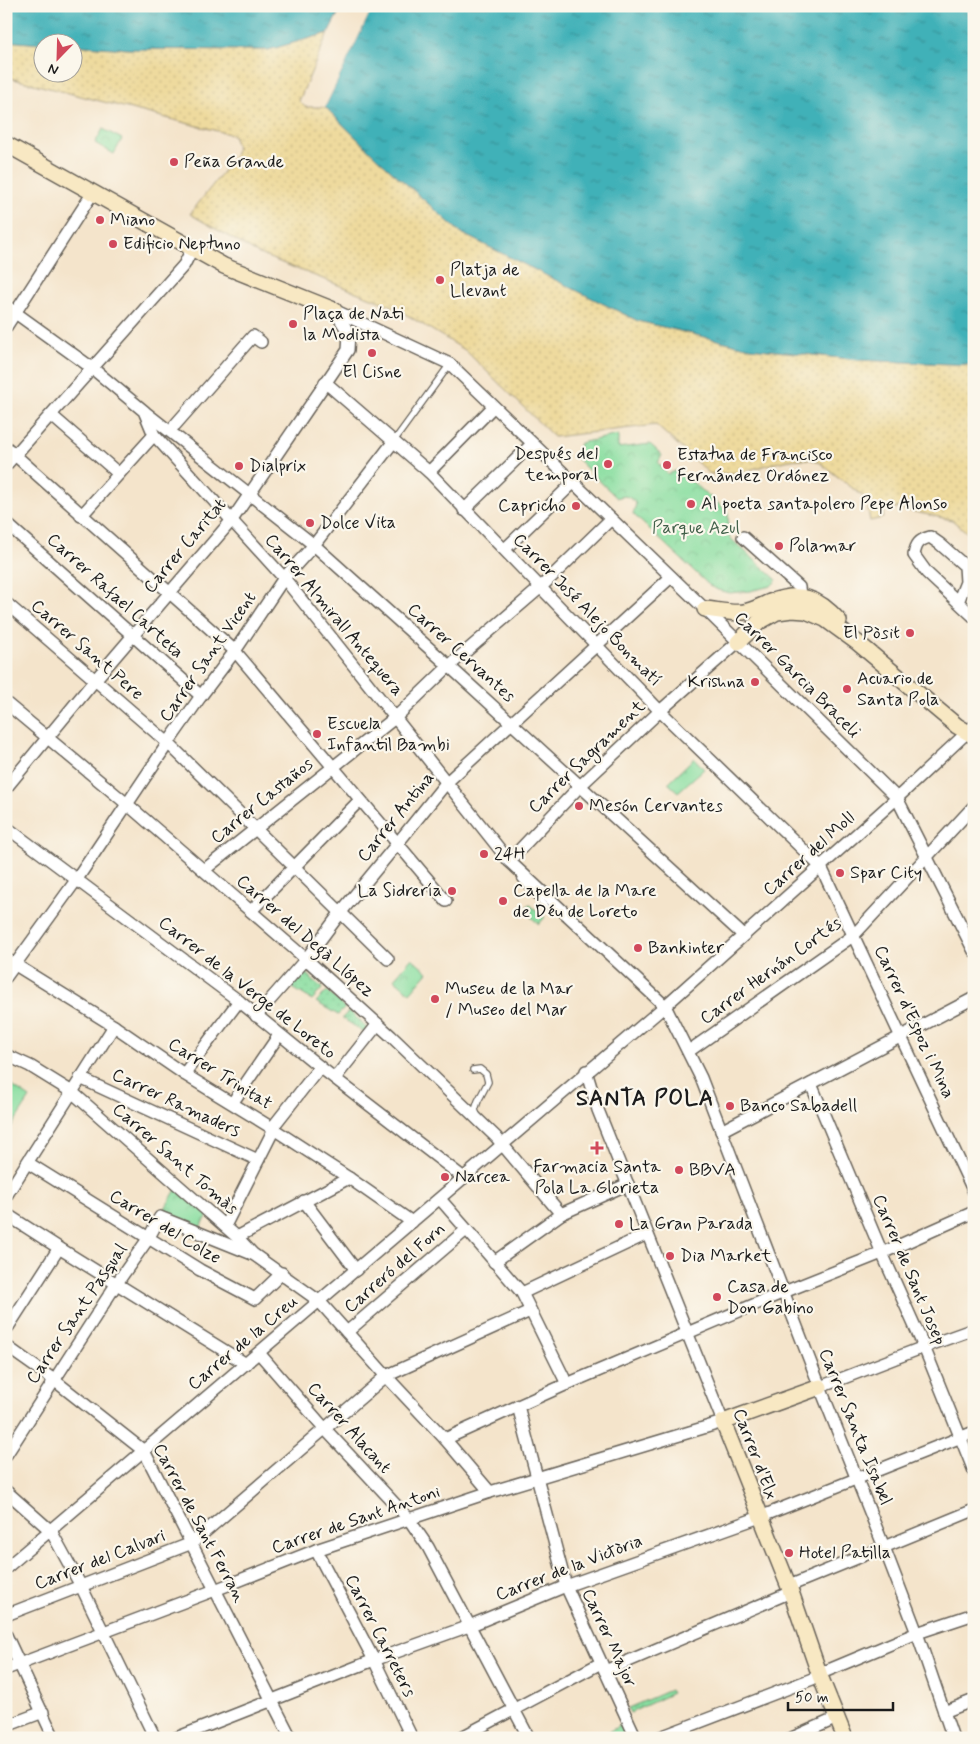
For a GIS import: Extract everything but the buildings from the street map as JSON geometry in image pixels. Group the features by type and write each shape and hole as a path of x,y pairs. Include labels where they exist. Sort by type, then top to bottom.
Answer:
{"street":[{"path":"6,144 92,194 224,266 334,310"},
{"path":"6,327 11,309 92,194"},
{"path":"6,466 184,265 189,255 190,247"},
{"name":"Carrer Almirall Antequera","path":"11,309 92,368 144,411 154,435 284,578 509,861 664,1006 689,1051"},
{"name":"Carrer Garcia Braceli","path":"334,310 450,364 705,609 897,798 974,951"},
{"name":"Carrer Caritat","path":"6,788 95,680 232,520 250,494 348,350 349,334 334,310"},
{"path":"175,425 253,336 261,342"},
{"name":"Carrer José Alejo Bonmatí","path":"325,382 429,472 660,711 821,867"},
{"path":"429,472 494,407"},
{"name":"Carrer Cervantes","path":"144,411 314,545 743,935"},
{"path":"51,415 119,474"},
{"path":"81,516 154,435"},
{"name":"Carrer Sant Vicent","path":"6,977 11,962 77,879 201,696 235,651 284,578 314,545 394,441"},
{"path":"464,510 532,444"},
{"path":"6,447 81,516 235,651 446,901"},
{"path":"505,549 573,483"},
{"name":"Carrer Castaños","path":"204,870 396,717 449,666 541,587 611,519"},
{"name":"Carrer Rafael Carteta","path":"6,523 201,696"},
{"path":"958,602 966,582 965,566 930,537 922,540 916,545 914,555 927,573 974,617"},
{"path":"743,538 799,587 800,596"},
{"name":"Carrer Antina","path":"256,1016 306,959 341,912 446,783 671,577"},
{"path":"705,609 747,612 772,601 789,596 800,596 812,600 831,612 858,642"},
{"name":"Carrer Sant Pere","path":"6,602 168,744 388,960"},
{"path":"738,642 759,622 777,612 806,611 825,619 858,642 971,731"},
{"name":"Carrer Sagrament","path":"509,861 580,786 660,711 738,642"},
{"name":"Carrer del Degà Llópez","path":"6,703 204,870 378,1024 481,1121 502,1143 561,1214"},
{"name":"Carrer del Moll","path":"586,1071 664,1006 971,731"},
{"path":"251,911 360,800"},
{"name":"Carrer Hernán Cortés","path":"689,1051 854,935 974,806"},
{"name":"Carrer de la Verge de Loreto","path":"6,827 239,1001 320,1067 464,1178"},
{"name":"Carrer d'Espoz i Mina","path":"821,867 974,1192"},
{"name":"Carrer Trinitat","path":"11,962 114,1026 184,1074 232,1102 349,1178 412,1222"},
{"path":"721,1131 974,998"},
{"path":"184,1074 239,1001"},
{"path":"335,1078 378,1024"},
{"path":"6,1196 114,1026"},
{"path":"232,1102 280,1035"},
{"name":"Carrer Santa Isabel","path":"689,1051 884,1547 953,1738"},
{"path":"6,1055 30,1066 72,1092"},
{"path":"225,1226 273,1129 320,1067"},
{"name":"Carrer de la Creu","path":"6,1568 440,1199 586,1071"},
{"name":"Carrer d'Elx","path":"586,1071 598,1110 790,1589 819,1675 844,1738"},
{"name":"Carrer Ramaders","path":"80,1078 258,1160"},
{"name":"Carrer de Sant Josep","path":"812,1084 882,1253 924,1346 974,1471"},
{"name":"Carrer Sant Tomàs","path":"72,1092 225,1226 253,1254"},
{"name":"Carrer del Colze","path":"28,1163 148,1239 200,1270 255,1299 282,1273"},
{"path":"237,1237 349,1178"},
{"path":"494,1262 561,1214 628,1184"},
{"path":"440,1199 522,1293 567,1384"},
{"path":"304,1201 356,1270"},
{"path":"445,1439 567,1384 784,1292 882,1253 974,1212"},
{"path":"6,1214 246,1364"},
{"name":"Carrer Sant Tomàs","path":"160,1217 253,1254 319,1301 445,1439 490,1492"},
{"name":"Carrer Sant Pasqual","path":"6,1455 117,1283 148,1239 160,1217"},
{"name":"Carreró del Forn","path":"347,1332 466,1230"},
{"path":"522,1293 647,1234"},
{"path":"8,1327 59,1248"},
{"name":"Carrer del Calvari","path":"6,1615 192,1543 386,1376 530,1310"},
{"path":"723,1422 820,1388 924,1346 974,1329"},
{"name":"Carrer de Sant Ferran","path":"6,1346 54,1380 144,1451 291,1738"},
{"name":"Carrer Alacant","path":"259,1353 325,1430 408,1518 428,1547 529,1738"},
{"name":"Carrer Major","path":"518,1406 566,1586 636,1738"},
{"name":"Carrer de Sant Antoni","path":"6,1669 316,1550 408,1518 723,1422"},
{"name":"Carrer de la Victòria","path":"176,1738 374,1660 469,1626 566,1586 760,1517 974,1432"},
{"path":"6,1491 50,1531 81,1586 155,1738"},
{"path":"460,1738 514,1709 602,1667 974,1510"},
{"name":"Carrer Carreters","path":"316,1550 374,1660 412,1738"},
{"path":"658,1738 819,1675 916,1633 974,1614"},
{"path":"6,1635 54,1738"},
{"path":"944,1712 974,1700"},
{"path":"6,1726 43,1712"},
{"path":"792,1738 837,1718"}],"lane":[{"name":"Carrer Sant Vicent","path":"394,441 450,364"},
{"path":"509,861 514,871 545,906"},
{"path":"472,1070 480,1069 486,1074 488,1082 475,1110 481,1121"}],"green space":[{"path":"103,129 122,139 114,154 95,143"},
{"name":"Parque Azul","path":"618,435 618,448 650,444 662,455 658,463 668,474 678,470 727,511 729,537 777,580 771,586 729,593 709,585 633,514 636,504 632,500 625,496 617,498 575,457 580,443"},
{"path":"694,758 704,769 678,792 668,783"},
{"path":"529,904 545,917 539,924 524,911"},
{"path":"412,958 428,972 410,993 394,979"},
{"path":"305,972 323,988 312,1000 291,987"},
{"path":"327,991 345,1008 338,1015 316,1002"},
{"path":"349,1011 367,1030 364,1032 342,1018"},
{"path":"6,1082 30,1098 6,1135"},
{"path":"178,1186 210,1213 197,1232 160,1217"},
{"path":"670,1690 672,1693 630,1713 628,1708"},
{"path":"621,1725 627,1738 597,1738"}],"sand":[{"name":"Platja de Llevant","path":"328,33 299,101 305,107 325,107 375,156 461,233 638,321 751,348 858,360 974,365 974,538 952,520 897,508 884,509 883,518 870,521 868,510 871,503 819,462 810,459 789,460 734,473 710,474 656,425 554,437 465,350 392,306 259,254 190,214 233,159 237,147 233,135 6,77 6,41 32,43 32,82 82,82 82,46 129,49 268,50"}],"water":[{"path":"6,6 342,6 328,33 268,50 129,49 82,46 82,32 32,32 32,43 6,41"},
{"path":"373,6 974,6 974,365 858,360 751,348 638,321 461,233 375,156 325,107"}],"pier":[{"path":"370,6 373,6 325,107 322,107"}],"place":[{"name":"Peña Grande","path":"174,162"},
{"name":"Miano","path":"100,220"},
{"name":"Edificio Neptuno","path":"113,244"},
{"name":"Platja de Llevant","path":"440,280"},
{"name":"Plaça de Nati la Modista","path":"293,324"},
{"name":"El Cisne","path":"372,353"},
{"name":"Después del temporal","path":"608,464"},
{"name":"Estatua de Francisco Fernández Ordónez","path":"667,465"},
{"name":"Dialprix","path":"239,466"},
{"name":"Al poeta santapolero Pepe Alonso","path":"691,504"},
{"name":"Capricho","path":"576,506"},
{"name":"Dolce Vita","path":"310,523"},
{"name":"Polamar","path":"779,546"},
{"name":"El Pòsit","path":"910,633"},
{"name":"Krishna","path":"755,682"},
{"name":"Acuario de Santa Pola","path":"847,689"},
{"name":"Escuela Infantil Bambi","path":"317,734"},
{"name":"Mesón Cervantes","path":"579,806"},
{"name":"24H","path":"484,854"},
{"name":"Spar City","path":"840,873"},
{"name":"La Sidrería","path":"452,891"},
{"name":"Capella de la Mare de Déu de Loreto","path":"503,901"},
{"name":"Bankinter","path":"638,948"},
{"name":"Museu de la Mar / Museo del Mar","path":"435,999"},
{"name":"Banco Sabadell","path":"730,1106"},
{"name":"Farmacia Santa Pola La Glorieta","path":"597,1148"},
{"name":"BBVA","path":"679,1170"},
{"name":"Narcea","path":"445,1177"},
{"name":"La Gran Parada","path":"619,1224"},
{"name":"Dia Market","path":"670,1256"},
{"name":"Casa de Don Gabino","path":"717,1297"},
{"name":"Hotel Patilla","path":"789,1553"}],"district":[{"name":"SANTA POLA","path":"645,1099"}]}
